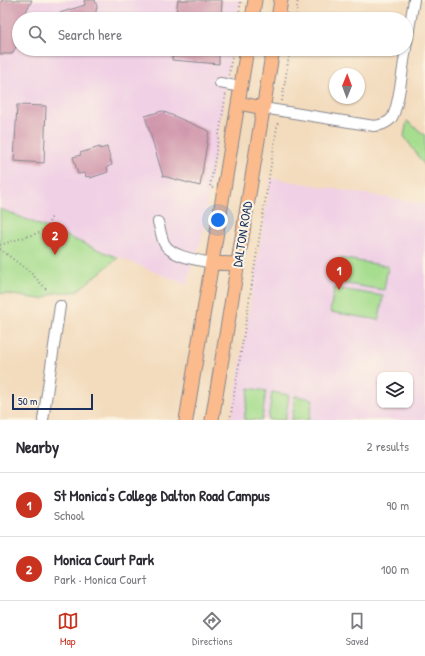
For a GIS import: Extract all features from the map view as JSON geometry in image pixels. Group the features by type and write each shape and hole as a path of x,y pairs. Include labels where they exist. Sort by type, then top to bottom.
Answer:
{"main road":[{"path":"253,12 255,0"},
{"path":"279,12 281,0"},
{"name":"DALTON ROAD","path":"186,420 246,56"},
{"name":"DALTON ROAD","path":"212,420 272,56"},
{"path":"239,103 263,108"},
{"path":"212,262 237,264"}],"street":[{"path":"412,12 414,0"},
{"path":"263,108 374,126 381,125 390,120 396,110 405,56"},
{"path":"224,84 241,87"},
{"path":"158,222 164,243 169,249 176,254 191,260 212,262"},
{"path":"42,420 60,306"}],"path":[{"path":"239,12 241,0"},
{"path":"296,12 298,0"},
{"name":"DALTON ROAD","path":"224,189 210,187 224,84 231,56"},
{"path":"230,420 289,56"},
{"path":"0,245 41,232 48,225 52,216"},
{"path":"0,249 30,272 48,291"}],"shaded area":[{"path":"0,0 240,0 238,12 12,12 12,56 231,56 201,242 192,265 187,285 0,209"},
{"path":"271,178 425,204 425,420 231,420"}],"green space":[{"path":"407,121 425,135 425,166 404,136"},
{"path":"0,209 118,258 77,291 55,293 40,299 0,293"},
{"path":"339,258 388,266 384,290 335,282"},
{"path":"334,288 383,296 379,320 330,312"},
{"path":"249,388 266,391 262,420 244,420"},
{"path":"272,392 289,395 285,420 268,420"},
{"path":"295,396 313,399 309,420 292,420"}],"building":[{"path":"2,0 32,0 26,12 12,12 12,54 0,54 0,5"},
{"path":"84,0 95,0 97,7 96,12 63,12 85,5"},
{"path":"178,0 222,0 221,12 176,12"},
{"path":"172,56 219,56 219,64 172,60"},
{"path":"17,105 46,106 44,163 14,161"},
{"path":"162,111 209,131 200,186 163,176 145,116"},
{"path":"100,147 100,149 107,147 112,165 107,167 108,172 90,178 89,176 86,177 85,173 78,174 73,157 81,155 80,153"}],"place":[{"name":"Monica Court Park","path":"55,255"},
{"name":"St Monica's College Dalton Road Campus","path":"339,290"}]}
